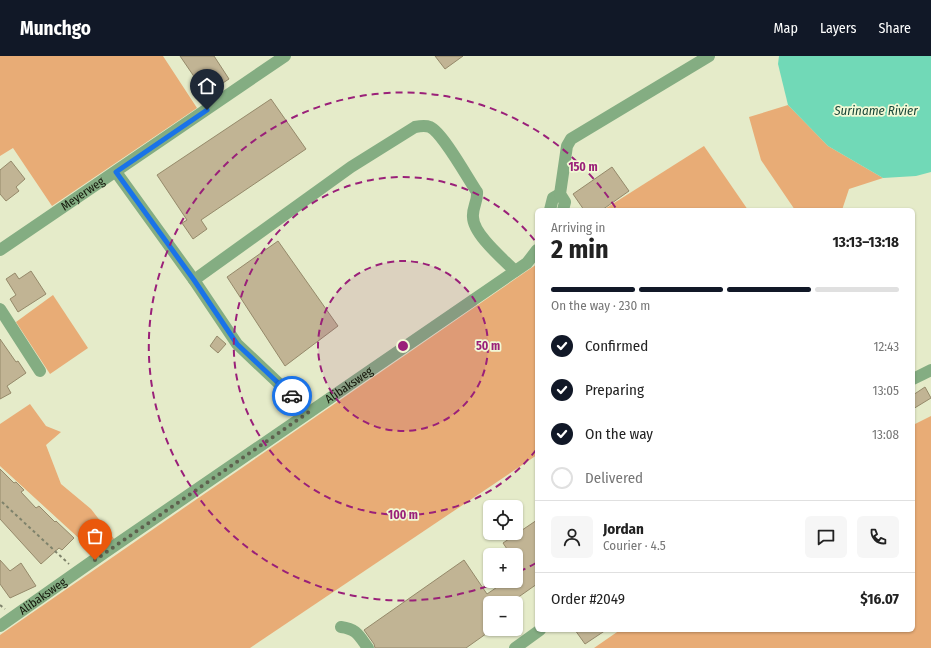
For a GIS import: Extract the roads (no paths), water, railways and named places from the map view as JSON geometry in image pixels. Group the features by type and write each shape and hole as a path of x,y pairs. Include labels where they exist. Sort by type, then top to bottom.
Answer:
{"street":[{"name":"Meyerweg","path":"0,250 284,56"},
{"path":"564,208 565,202 560,194 567,146 571,139 709,56"},
{"path":"194,280 351,166 415,127 423,126 431,128 441,137 477,192 478,198 472,216 475,226 484,239 515,271"},
{"path":"116,172 194,280 237,344 309,412"},
{"path":"551,208 553,198 560,194"},
{"name":"Alibaksweg","path":"0,626 527,263 535,253"},
{"path":"0,309 40,371"},
{"path":"915,378 931,370"},
{"path":"341,627 355,630 368,648"},
{"path":"515,648 537,632"}],"water":[{"name":"Suriname Rivier","path":"779,56 931,56 931,172 916,176 883,178 828,146 788,105 778,64"}]}
